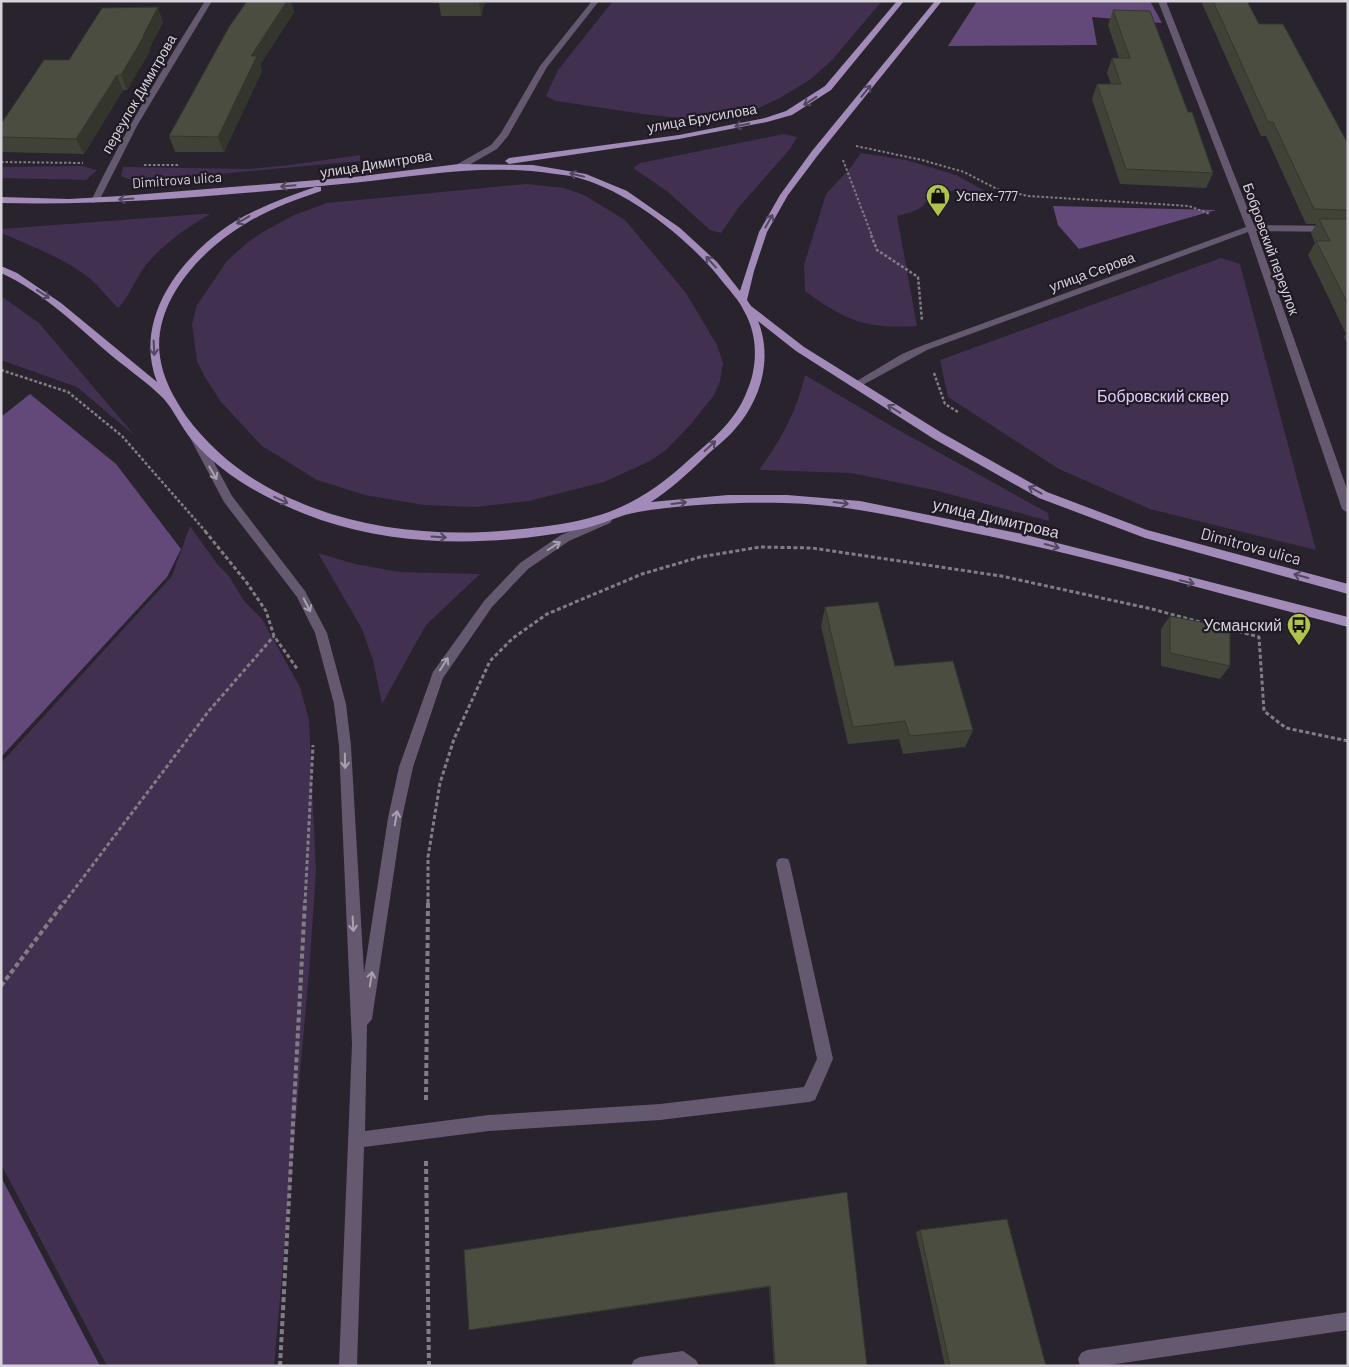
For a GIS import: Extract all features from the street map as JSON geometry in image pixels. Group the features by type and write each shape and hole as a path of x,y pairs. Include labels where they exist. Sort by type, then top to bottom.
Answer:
{"main road":[{"name":"улица Брусилова","path":"459,167 679,137 767,120 789,113 828,88 901,1"},
{"path":"745,304 749,271 763,232 784,195 815,153 940,1"},
{"name":"улица Димитрова","path":"745,304 759,337 760,353 754,387 746,406 733,425 685,470 660,490 630,509 612,517 561,528 471,537 443,538 362,526 305,510 282,501 258,488 235,473 190,430 169,398 154,356 156,321 183,272 208,245 226,230 248,216 296,196 354,180 459,167 533,168 584,176 624,192 655,213 698,248 714,264 745,304 800,349 938,436 1043,495 1145,534 1348,589"},
{"name":"Dimitrova ulica","path":"1,200 95,201 354,180"},
{"path":"1,269 14,275 58,305 169,398"},
{"name":"улица Димитрова","path":"630,509 728,499 787,499 860,505 1022,538 1348,622"}],"street":[{"name":"переулок Димитрова","path":"95,201 113,164 177,52 209,1"},
{"path":"459,167 494,147 505,134 544,66 596,1"},
{"name":"Бобровский переулок","path":"1162,1 1251,228 1348,509"},
{"name":"улица Серова","path":"855,385 924,348 1251,228 1348,229"},
{"path":"190,430 228,499 301,594 321,633 331,664 340,704 345,746 360,1044 348,1366"},
{"path":"360,1044 394,828 406,767 436,676 488,604 524,566 566,538 612,517"},
{"path":"356,1140 488,1123 660,1112 809,1094 825,1059 783,864"},
{"path":"1089,1366 1087,1359 1348,1321"},
{"path":"640,1366 683,1360 690,1366"}],"path":[{"path":"851,145 922,160 964,172 997,189 1028,196 1189,206 1251,228"},
{"path":"842,159 877,250 918,277 924,348 945,404 961,414"},
{"path":"1,162 182,165"},
{"path":"1,370 68,392 122,436 193,516 246,584 266,611 274,636 300,674"},
{"path":"429,1366 426,1131 428,858 440,783 454,739 490,660 513,638 547,614 642,574 700,557 760,547 812,548 1001,576 1152,609 1214,625"},
{"path":"1223,628 1259,637 1264,711 1286,728 1348,741"},
{"path":"1,986 208,712 274,636"},
{"path":"280,1366 313,742"}],"green space":[{"path":"613,1 882,1 833,59 811,79 780,98 754,110 707,121 556,101 546,96 558,70"},
{"path":"784,134 797,137 790,149 739,207 721,233 710,230 668,192 633,168 640,163"},
{"path":"861,153 906,160 956,175 992,195 934,189 920,208 897,216 917,326 883,326 857,321 832,310 805,291 804,265 826,194"},
{"path":"360,155 360,161 142,181 134,181 121,176 123,167 249,169"},
{"path":"82,166 97,170 86,180 1,178 1,167"},
{"path":"526,184 564,188 584,195 625,220 686,293 717,345 723,363 720,381 714,395 691,424 666,450 650,461 604,482 529,501 475,507 424,505 365,495 317,480 262,446 221,402 197,361 192,324 197,305 227,261 248,242 294,215 327,203"},
{"path":"210,214 183,231 157,253 143,269 118,308 92,281 78,270 46,252 1,233 1,229"},
{"name":"Бобровский сквер","path":"1221,258 1240,264 1316,550 1150,509 1059,469 948,397 940,360"},
{"path":"1,296 39,323 135,436 77,387 1,360"},
{"path":"805,375 893,427 1048,513 1049,521 934,490 851,473 759,470 774,448 793,413"},
{"path":"190,526 217,564 229,576 244,601 262,619 300,687 309,720 316,872 274,1366 107,1366 1,1164 1,763 172,576"},
{"path":"318,553 355,564 400,572 480,574 426,625 382,704 373,660 362,629"}],"shaded area":[{"path":"977,1 1150,1 1162,23 1092,17 1097,45 948,46"},
{"path":"1053,206 1216,210 1079,249 1058,225"},
{"path":"30,394 116,464 181,549 167,577 1,757 1,417"},
{"path":"1,1177 100,1366 1,1366"}],"building":[{"path":"247,1 287,1 251,56 257,56 218,137 169,136 229,27"},
{"path":"1213,1 1247,1 1259,24 1283,24 1348,144 1348,210 1314,209 1273,122 1268,122"},
{"path":"158,7 144,36 121,75 117,75 76,139 1,137 1,124 44,60 69,60 102,8"},
{"path":"1113,10 1150,11 1188,112 1192,112 1213,173 1126,169 1097,84 1121,84 1112,58 1130,58"},
{"path":"1319,219 1348,219 1348,304 1316,241 1330,241"},
{"path":"878,602 895,666 953,661 973,730 910,736 905,721 853,727 825,607"},
{"path":"1170,616 1230,628 1230,666 1170,653"},
{"path":"847,1192 867,1366 775,1366 770,1286 469,1330 464,1250"},
{"path":"1007,1219 1046,1366 950,1366 920,1230"}],"place":[{"name":"Успех-777","path":"938,217"},
{"name":"Усманский","path":"1299,646"}]}
